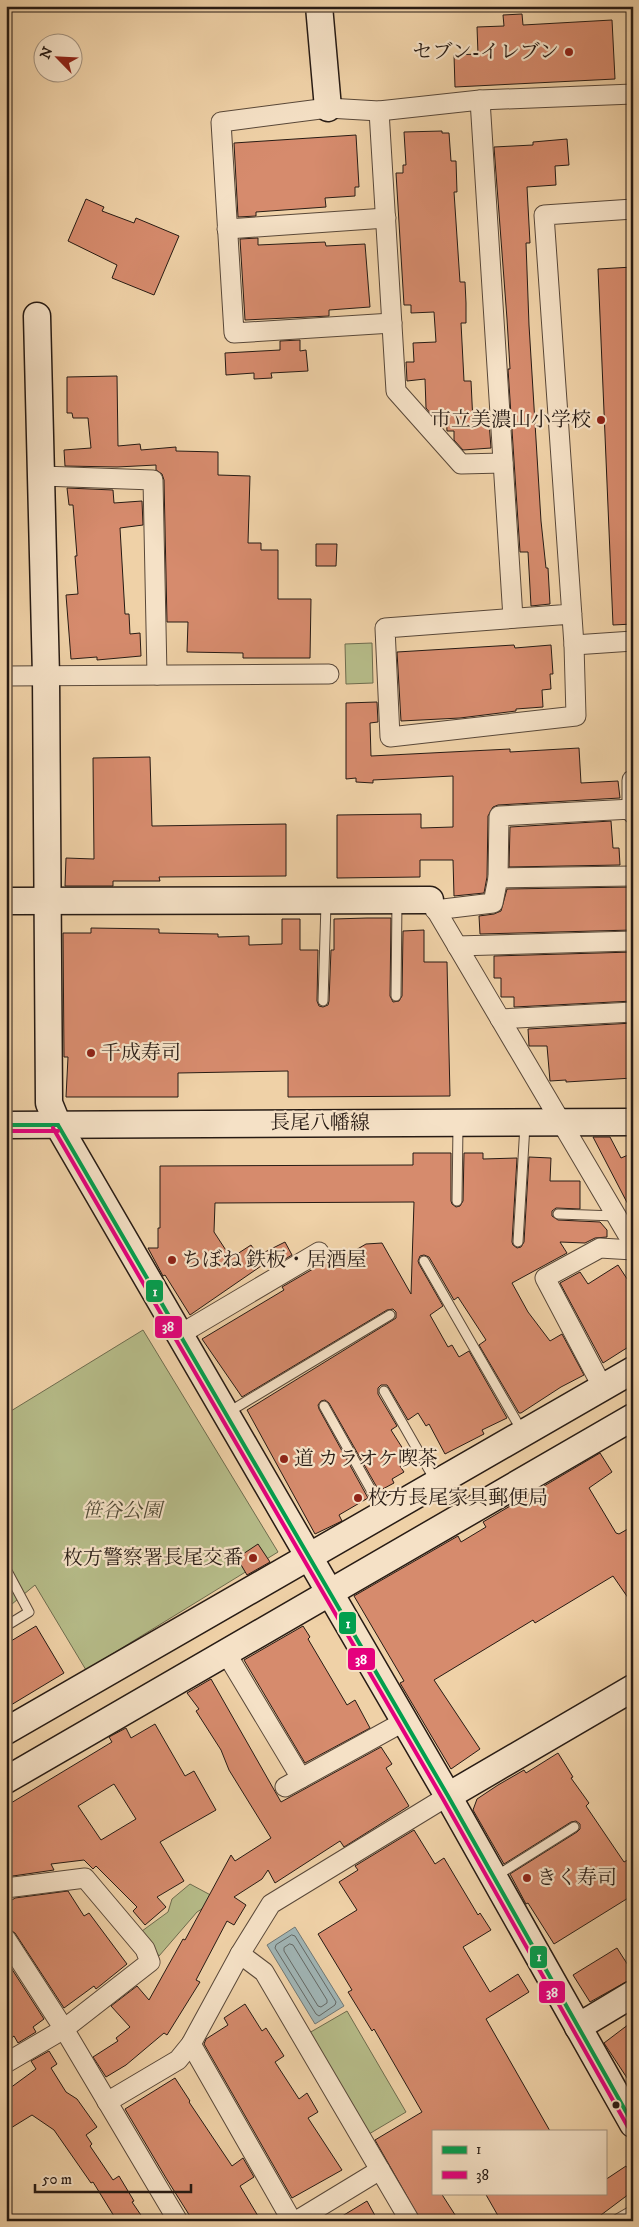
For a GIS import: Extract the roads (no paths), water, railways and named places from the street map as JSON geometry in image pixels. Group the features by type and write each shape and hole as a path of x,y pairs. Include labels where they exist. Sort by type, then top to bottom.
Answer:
{"street":[{"path":"319,6 328,108"},
{"path":"392,323 234,334 220,122 328,108 380,111 480,100 633,94"},
{"path":"480,100 513,618"},
{"path":"380,111 396,391 461,464 503,463"},
{"path":"572,614 385,628 390,737 576,716 574,645 572,614 544,215 633,209"},
{"path":"227,229 386,218"},
{"path":"37,316 46,676 49,1103 58,1125 179,1336 405,1721 578,2027 631,2116"},
{"path":"42,476 153,480 157,675"},
{"path":"574,645 633,641"},
{"path":"6,676 329,674"},
{"path":"6,900 397,900 432,905 493,903 498,878 499,816 632,812 632,780"},
{"path":"498,878 633,876"},
{"path":"432,905 633,1244"},
{"path":"457,946 633,941"},
{"path":"500,1019 633,1012"},
{"name":"長尾八幡線","path":"6,1125 633,1122"},
{"path":"603,1388 544,1278 600,1248 633,1250"},
{"path":"179,1336 319,1252"},
{"path":"6,1731 633,1370"},
{"path":"565,1410 585,1445"},
{"path":"6,1780 633,1417"},
{"path":"437,1483 457,1519"},
{"path":"184,1629 215,1659 301,1778"},
{"path":"107,2102 178,2060 191,2044 240,1954 271,1904 448,1796 633,1688"},
{"path":"59,1700 80,1737"},
{"path":"285,1787 405,1721"},
{"path":"6,1888 84,1878 145,1949 150,1962 64,2029 6,2063"},
{"path":"6,1939 64,2029 178,2221"},
{"path":"240,1954 264,1972 410,2221"},
{"path":"578,2027 633,1994"},
{"path":"191,2044 294,2221 380,2170"}],"lane":[{"path":"323,1001 326,900"},
{"path":"396,996 397,900"},
{"path":"457,1201 458,1122"},
{"path":"518,1242 525,1122"},
{"path":"558,1214 616,1216"},
{"path":"424,1261 523,1433"},
{"path":"225,1414 390,1315"},
{"path":"384,1391 437,1483"},
{"path":"324,1406 384,1514"},
{"path":"6,1569 29,1612 6,1626"},
{"path":"494,1878 574,1827"},
{"path":"614,2221 633,2210"}],"water":[{"path":"295,1927 344,2006 315,2024 267,1945"}],"place":[{"name":"セブン-イレブン","path":"569,52"},
{"name":"市立美濃山小学校","path":"601,420"},
{"name":"千成寿司","path":"91,1053"},
{"name":"ちぼね 鉄板・居酒屋","path":"172,1260"},
{"name":"道 カラオケ喫茶","path":"284,1459"},
{"name":"枚方長尾家具郵便局","path":"358,1498"},
{"name":"枚方警察署長尾交番","path":"253,1558"},
{"name":"きく寿司","path":"527,1878"}],"park label":[{"name":"笹谷公園","path":"122,1511"}]}
